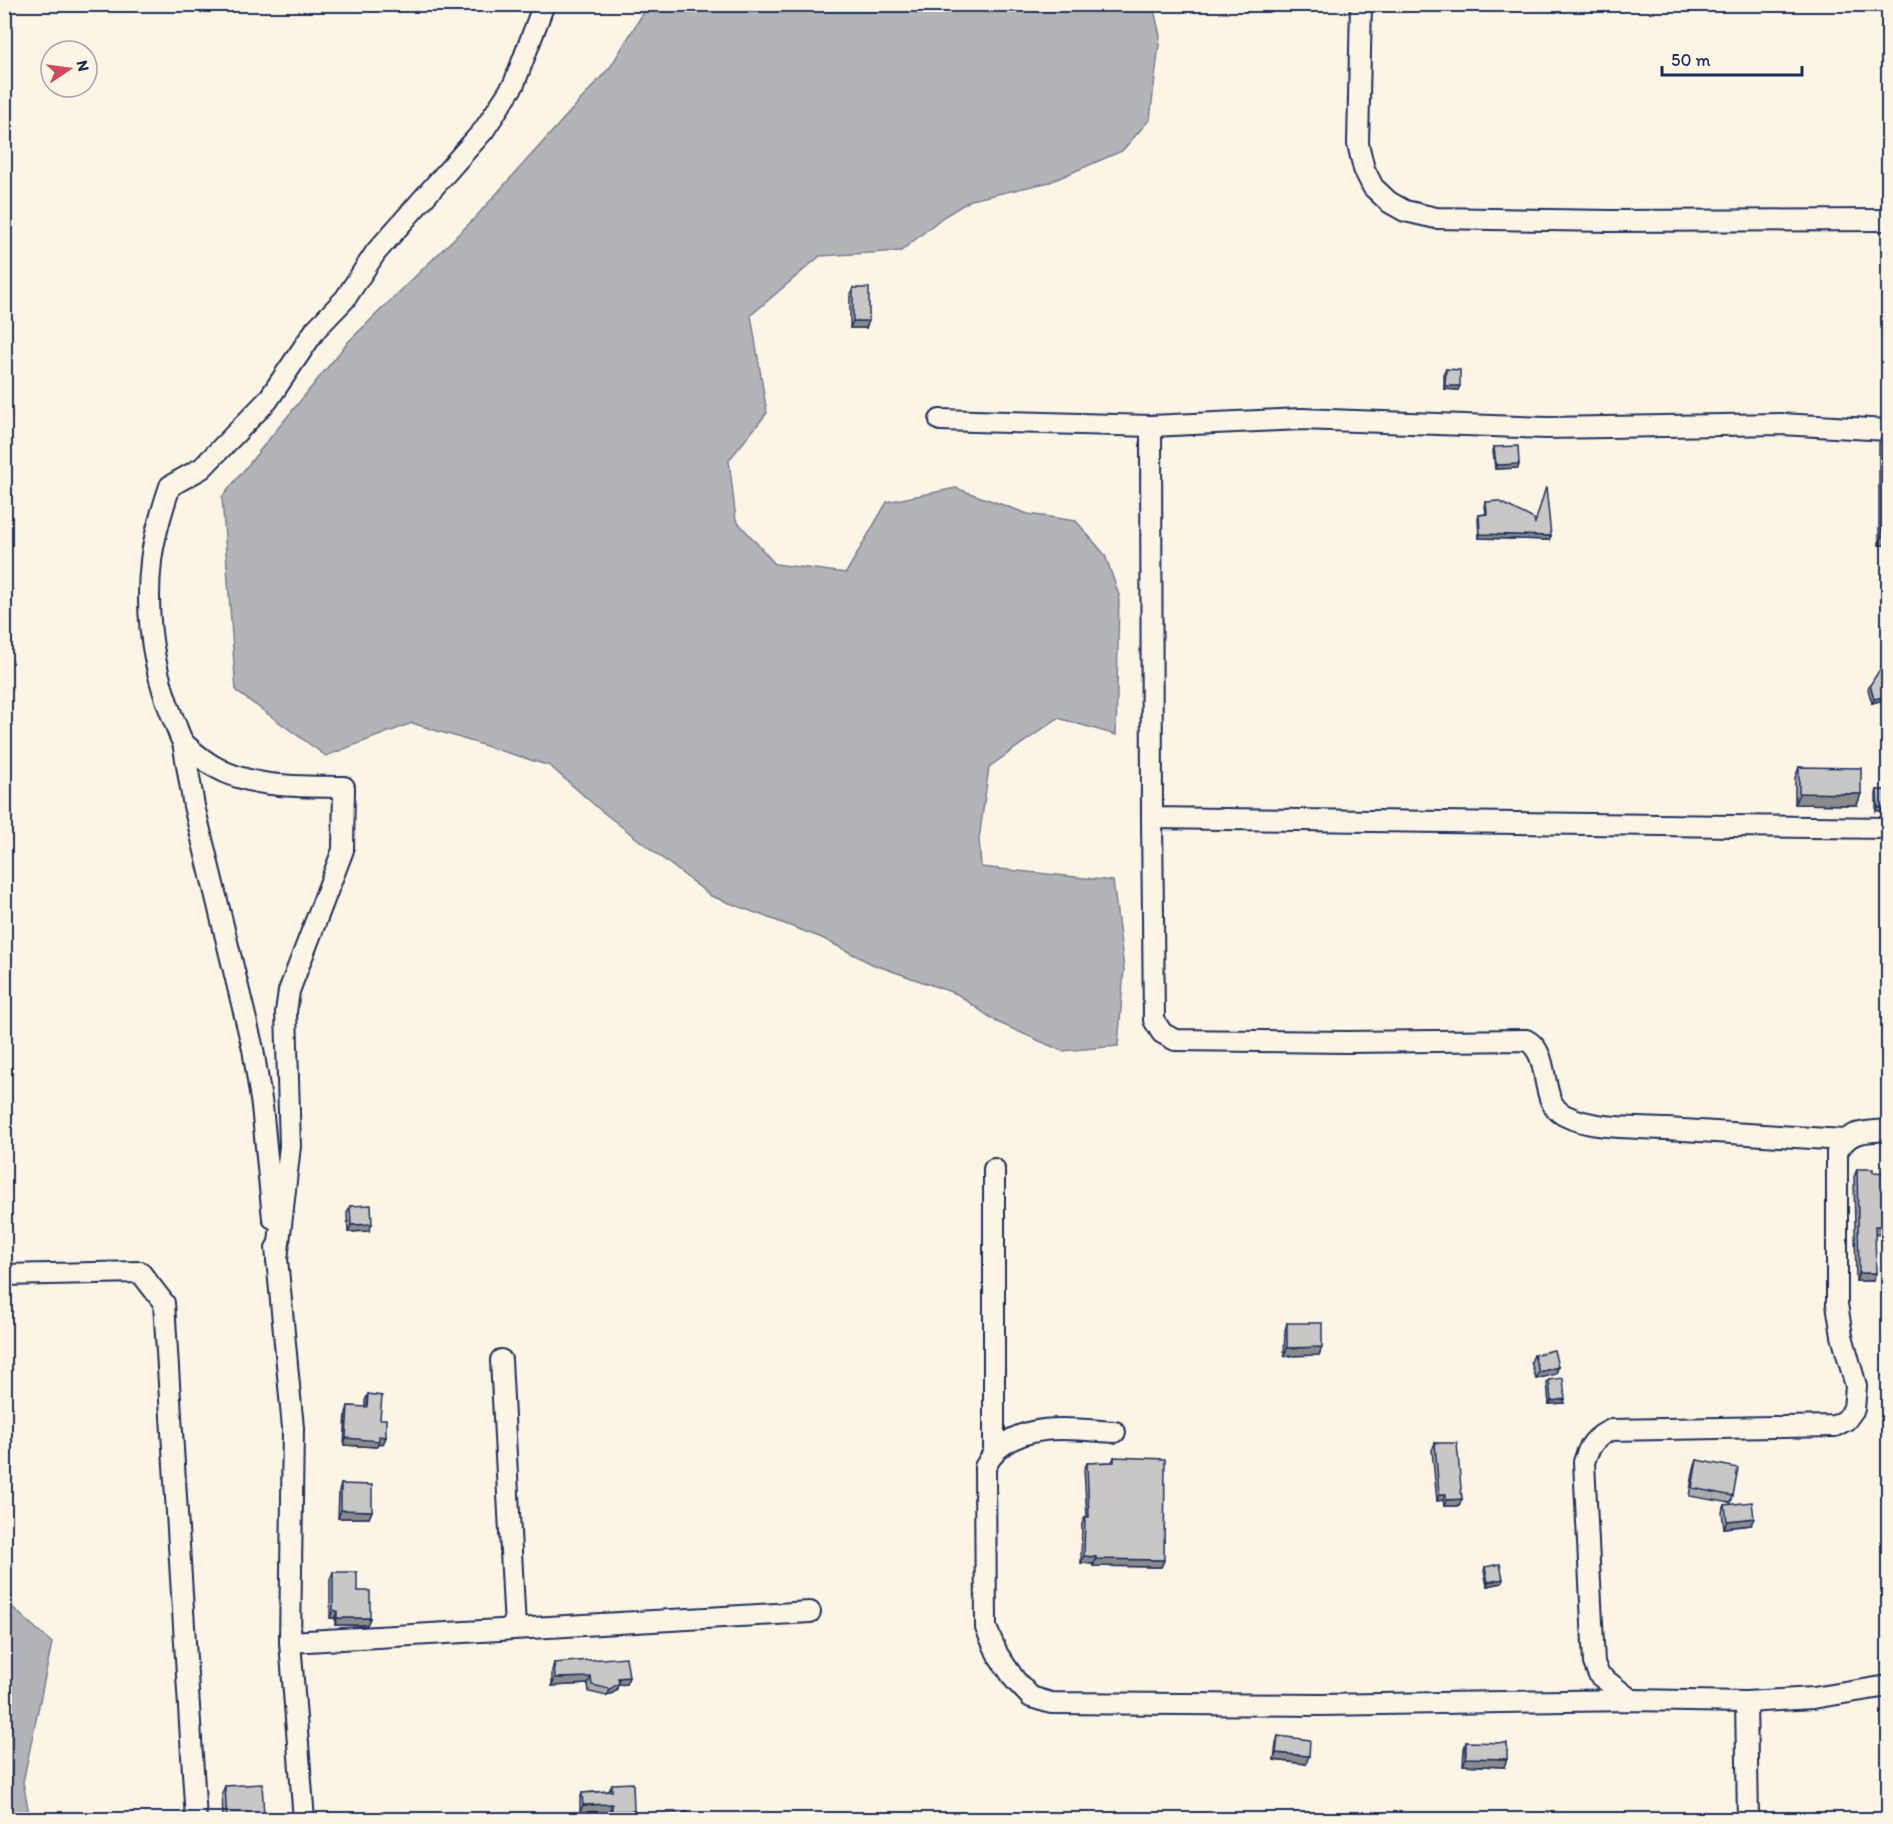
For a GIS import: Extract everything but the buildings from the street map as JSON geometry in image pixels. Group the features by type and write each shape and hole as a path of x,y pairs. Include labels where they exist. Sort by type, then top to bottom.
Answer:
{"street":[{"path":"304,1820 290,1642 293,1428 262,1106 253,1049 195,806 183,742 165,700 152,647 151,561 170,486 202,468 268,400 315,329 345,299 376,252 484,130 514,84 544,4"},
{"path":"1361,4 1358,144 1364,169 1372,187 1389,202 1405,211 1448,219 1888,220"},
{"path":"940,420 1151,426 1301,419 1547,428 1781,424 1888,430"},
{"path":"1151,426 1154,1020 1162,1033 1175,1040 1346,1042 1526,1040 1539,1056 1552,1104 1564,1115 1612,1125 1844,1140 1857,1133 1888,1130"},
{"path":"183,742 216,767 239,776 279,786 344,787 343,850 289,991 286,1012 290,1146 277,1260"},
{"path":"1152,818 1888,828"},
{"path":"1631,1700 1599,1675 1594,1663 1584,1462 1588,1448 1598,1436 1611,1430 1835,1426 1846,1420 1854,1409 1856,1386 1842,1336 1837,1304 1838,1152 1844,1140"},
{"path":"994,1169 994,1454"},
{"path":"4,1275 140,1272 164,1303 196,1820"},
{"path":"501,1360 515,1628"},
{"path":"1115,1432 1049,1428 1023,1435 999,1448 985,1467 986,1628 998,1655 1015,1680 1031,1697 1051,1703 1320,1706 1631,1700 1746,1702 1802,1699 1888,1686"},
{"path":"290,1642 810,1612"},
{"path":"1746,1702 1748,1820"}],"shaded area":[{"path":"648,5 1153,5 1160,36 1150,119 1122,151 1050,182 971,200 943,217 901,251 820,256 751,315 767,413 729,460 736,520 775,564 846,573 887,502 956,488 1028,514 1076,521 1105,555 1119,595 1116,735 1058,718 989,767 979,839 981,867 1113,881 1124,969 1118,1046 1062,1051 997,1022 957,994 872,964 822,938 711,896 599,809 550,766 412,723 326,756 236,691 222,497 349,341 473,220 611,66"},
{"path":"11,1606 52,1643 23,1782 30,1819 5,1819 4,1608"}]}
